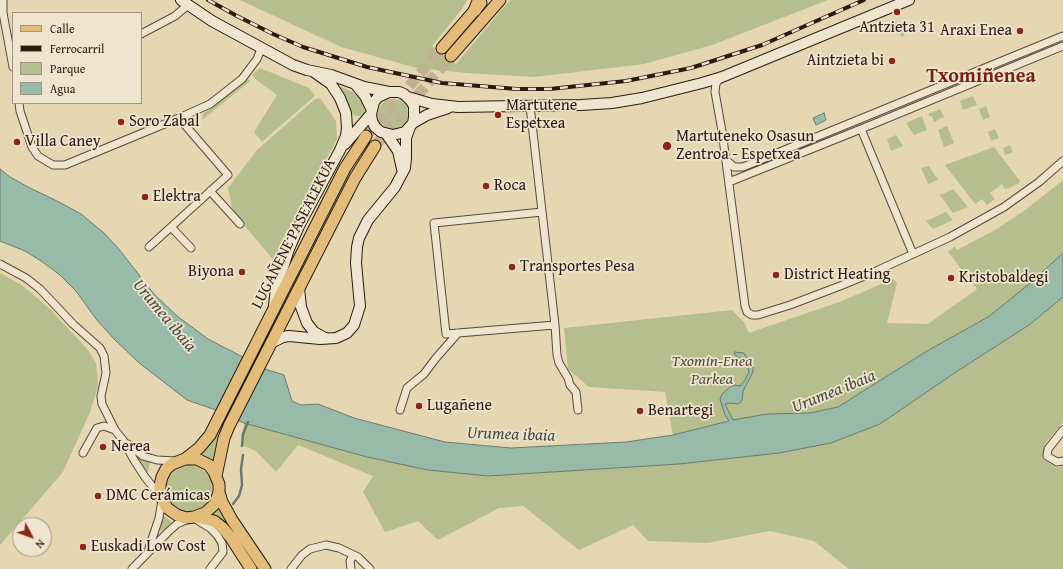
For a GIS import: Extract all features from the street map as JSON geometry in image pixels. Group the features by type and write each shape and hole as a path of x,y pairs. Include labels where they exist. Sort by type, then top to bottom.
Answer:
{"main road":[{"path":"442,48 477,5 483,0"},
{"path":"452,56 500,0"},
{"path":"184,3 261,49 293,65 344,79 356,85 389,92 399,92 408,97 432,104 458,107 612,103 642,98 702,83 722,76 909,0"},
{"path":"274,309 276,290 289,248 299,226 340,150 347,128 344,105 336,91 331,84 314,72"},
{"path":"356,85 365,96 375,127 387,135 398,151 402,173"},
{"path":"340,150 371,111 378,97 389,92"},
{"path":"271,343 283,337 290,336 331,339 347,333 351,329 356,320 360,306 356,255 359,238 368,220 395,187 406,163 406,138 414,117 414,106 408,97"},
{"path":"387,135 399,134 411,125 434,112 458,107"},
{"name":"LUGAÑENE PASEALEKUA","path":"181,460 192,454 205,442 345,168 366,136"},
{"name":"LUGAÑENE PASEALEKUA","path":"216,476 224,438 229,426 355,178 375,146"},
{"name":"LUGAÑENE PASEALEKUA","path":"299,288 301,307 307,323 314,332 331,339"},
{"path":"251,569 223,528 209,519 182,517 167,508 162,499 160,490 162,477 166,470 181,460 197,459 212,468 219,484 219,492 222,502 228,514 265,569"},
{"path":"194,517 205,513 212,507 219,492"}],"street":[{"path":"3,0 3,14 12,62"},
{"path":"142,33 175,16 184,3"},
{"path":"726,160 734,167 743,167 1063,36"},
{"path":"729,182 1063,46"},
{"path":"20,104 20,111 32,147 38,156 53,165 65,165 210,104 242,79 261,49"},
{"path":"722,76 716,83 715,92 726,160 746,309 752,315 758,315 840,286 957,233 1004,207 1039,182 1063,161"},
{"path":"702,83 710,85 715,92"},
{"path":"530,106 555,325 557,356 570,385 576,392 578,410"},
{"path":"149,247 228,175 179,118"},
{"path":"861,129 913,254"},
{"path":"210,191 240,224"},
{"path":"542,212 434,223 446,334 555,325"},
{"path":"172,227 191,248"},
{"path":"0,264 26,278 40,289 73,324 100,348 104,356 106,373 101,396 102,404 115,430 123,440 143,456 157,460 181,460"},
{"path":"400,410 408,388 424,374 458,333"},
{"path":"83,453 96,428 104,426 115,430"},
{"path":"1063,430 1048,449 1047,456 1057,462 1063,461"},
{"path":"123,440 134,460 162,499 156,528 148,552"},
{"path":"132,569 178,524 194,517 210,528 222,543 223,552 210,569"},
{"path":"291,569 302,555 310,549 326,546 339,548 353,555 363,561 370,569"},
{"path":"351,569 350,561 353,555"}],"green space":[{"path":"240,0 467,0 462,9 432,46 456,64 510,0 828,0 712,45 644,64 534,77 466,73 417,68 341,47"},
{"path":"897,22 905,35 902,37 893,24"},
{"path":"260,68 309,88 315,96 262,142 254,132 277,95 252,75"},
{"path":"248,79 250,81 202,120 203,114"},
{"path":"336,85 353,92 360,98 364,104 365,112 363,114 356,116 350,112 344,95"},
{"path":"973,96 977,105 963,110 960,101"},
{"path":"320,98 336,121 337,139 282,240 276,263 233,212 228,188 257,150 315,99"},
{"path":"393,99 404,103 408,114 404,125 393,129 382,125 378,114 382,103"},
{"path":"986,106 990,117 983,120 979,109"},
{"path":"940,109 944,117 934,122 932,116 929,116 928,114"},
{"path":"922,116 927,130 914,135 906,123"},
{"path":"947,126 954,143 944,147 938,130"},
{"path":"995,129 999,138 991,141 988,132"},
{"path":"896,135 903,146 891,151 887,139"},
{"path":"1010,145 1013,152 1005,155 1003,148"},
{"path":"994,147 1020,181 1018,184 1007,189 1004,188 1002,184 990,193 995,199 987,205 982,199 975,204 945,165"},
{"path":"929,166 938,180 928,184 921,168"},
{"name":"Txomin-Enea Parkea","path":"1063,180 1063,253 1028,285 988,317 927,351 838,407 810,413 767,414 673,435 665,392 589,387 568,369 564,328 732,310 744,322 749,333 842,301 893,279 897,283 887,323 928,324 977,289 948,252 955,246 957,250 995,230 1024,211"},
{"path":"953,189 968,207 953,213 940,195"},
{"path":"946,212 953,220 933,229 926,221"},
{"path":"0,273 22,285 50,309 88,350 96,363 98,386 90,412 63,472 24,517 12,517 12,531 0,545"},
{"path":"1063,297 1063,422 1045,444 1043,459 1057,468 1063,466 1063,569 849,569 814,541 770,531 707,543 648,541 633,525 579,550 523,506 499,508 438,540 418,521 385,532 363,492 373,476 298,445 276,472 256,451 242,445 244,423 367,457 428,470 488,476 679,464 779,453 831,443 880,424 956,372 1029,325"},
{"path":"219,425 224,428 216,463 199,453"},
{"path":"134,454 150,462 148,472 146,473"},
{"path":"185,465 193,465 202,469 208,475 212,488 208,501 202,507 193,511 185,511 176,507 170,501 166,492 166,484 170,475 176,469"},
{"path":"219,508 230,525 228,526 219,518 212,515"},
{"path":"162,514 172,522 166,529 159,531"}],"water":[{"path":"824,113 826,120 816,125 813,118"},
{"name":"Urumea ibaia","path":"0,169 10,177 28,187 81,214 104,233 118,248 154,294 177,316 208,339 268,370 284,375 292,401 301,405 318,404 354,418 445,442 511,448 626,442 673,435 729,421 725,415 720,399 722,394 730,387 735,385 740,386 749,372 747,364 735,355 734,352 744,353 753,364 753,372 743,391 742,401 738,404 725,404 733,420 767,414 810,413 838,407 927,351 988,317 1028,285 1063,253 1063,297 1029,325 956,372 880,424 831,443 779,453 679,464 488,476 428,470 367,457 244,423 213,409 187,400 138,362 114,339 96,319 76,291 60,275 25,251 0,241"}],"waterway":[{"path":"242,446 243,434 248,422"},
{"path":"233,504 239,496 242,485 241,469 243,455"}],"tunnel":[{"path":"366,136 442,48"},
{"path":"375,146 451,56"}],"railway":[{"path":"208,0 273,34 303,47 367,67 442,83 517,89 550,89 626,81 691,68 762,45 864,0"}],"place":[{"name":"Antzieta 31","path":"897,12"},
{"name":"Araxi Enea","path":"1020,31"},
{"name":"Aintzieta bi","path":"892,61"},
{"name":"Martutene Espetxea","path":"498,115"},
{"name":"Soro Zabal","path":"121,122"},
{"name":"Villa Caney","path":"17,142"},
{"name":"Martuteneko Osasun Zentroa - Espetxea","path":"667,146"},
{"name":"Roca","path":"486,186"},
{"name":"Elektra","path":"145,197"},
{"name":"Transportes Pesa","path":"512,267"},
{"name":"Biyona","path":"242,272"},
{"name":"District Heating","path":"776,275"},
{"name":"Kristobaldegi","path":"951,278"},
{"name":"Lugañene","path":"419,406"},
{"name":"Benartegi","path":"640,411"},
{"name":"Nerea","path":"103,447"},
{"name":"DMC Cerámicas","path":"98,496"},
{"name":"Euskadi Low Cost","path":"83,547"}],"district":[{"name":"Txomiñenea","path":"981,77"}]}
